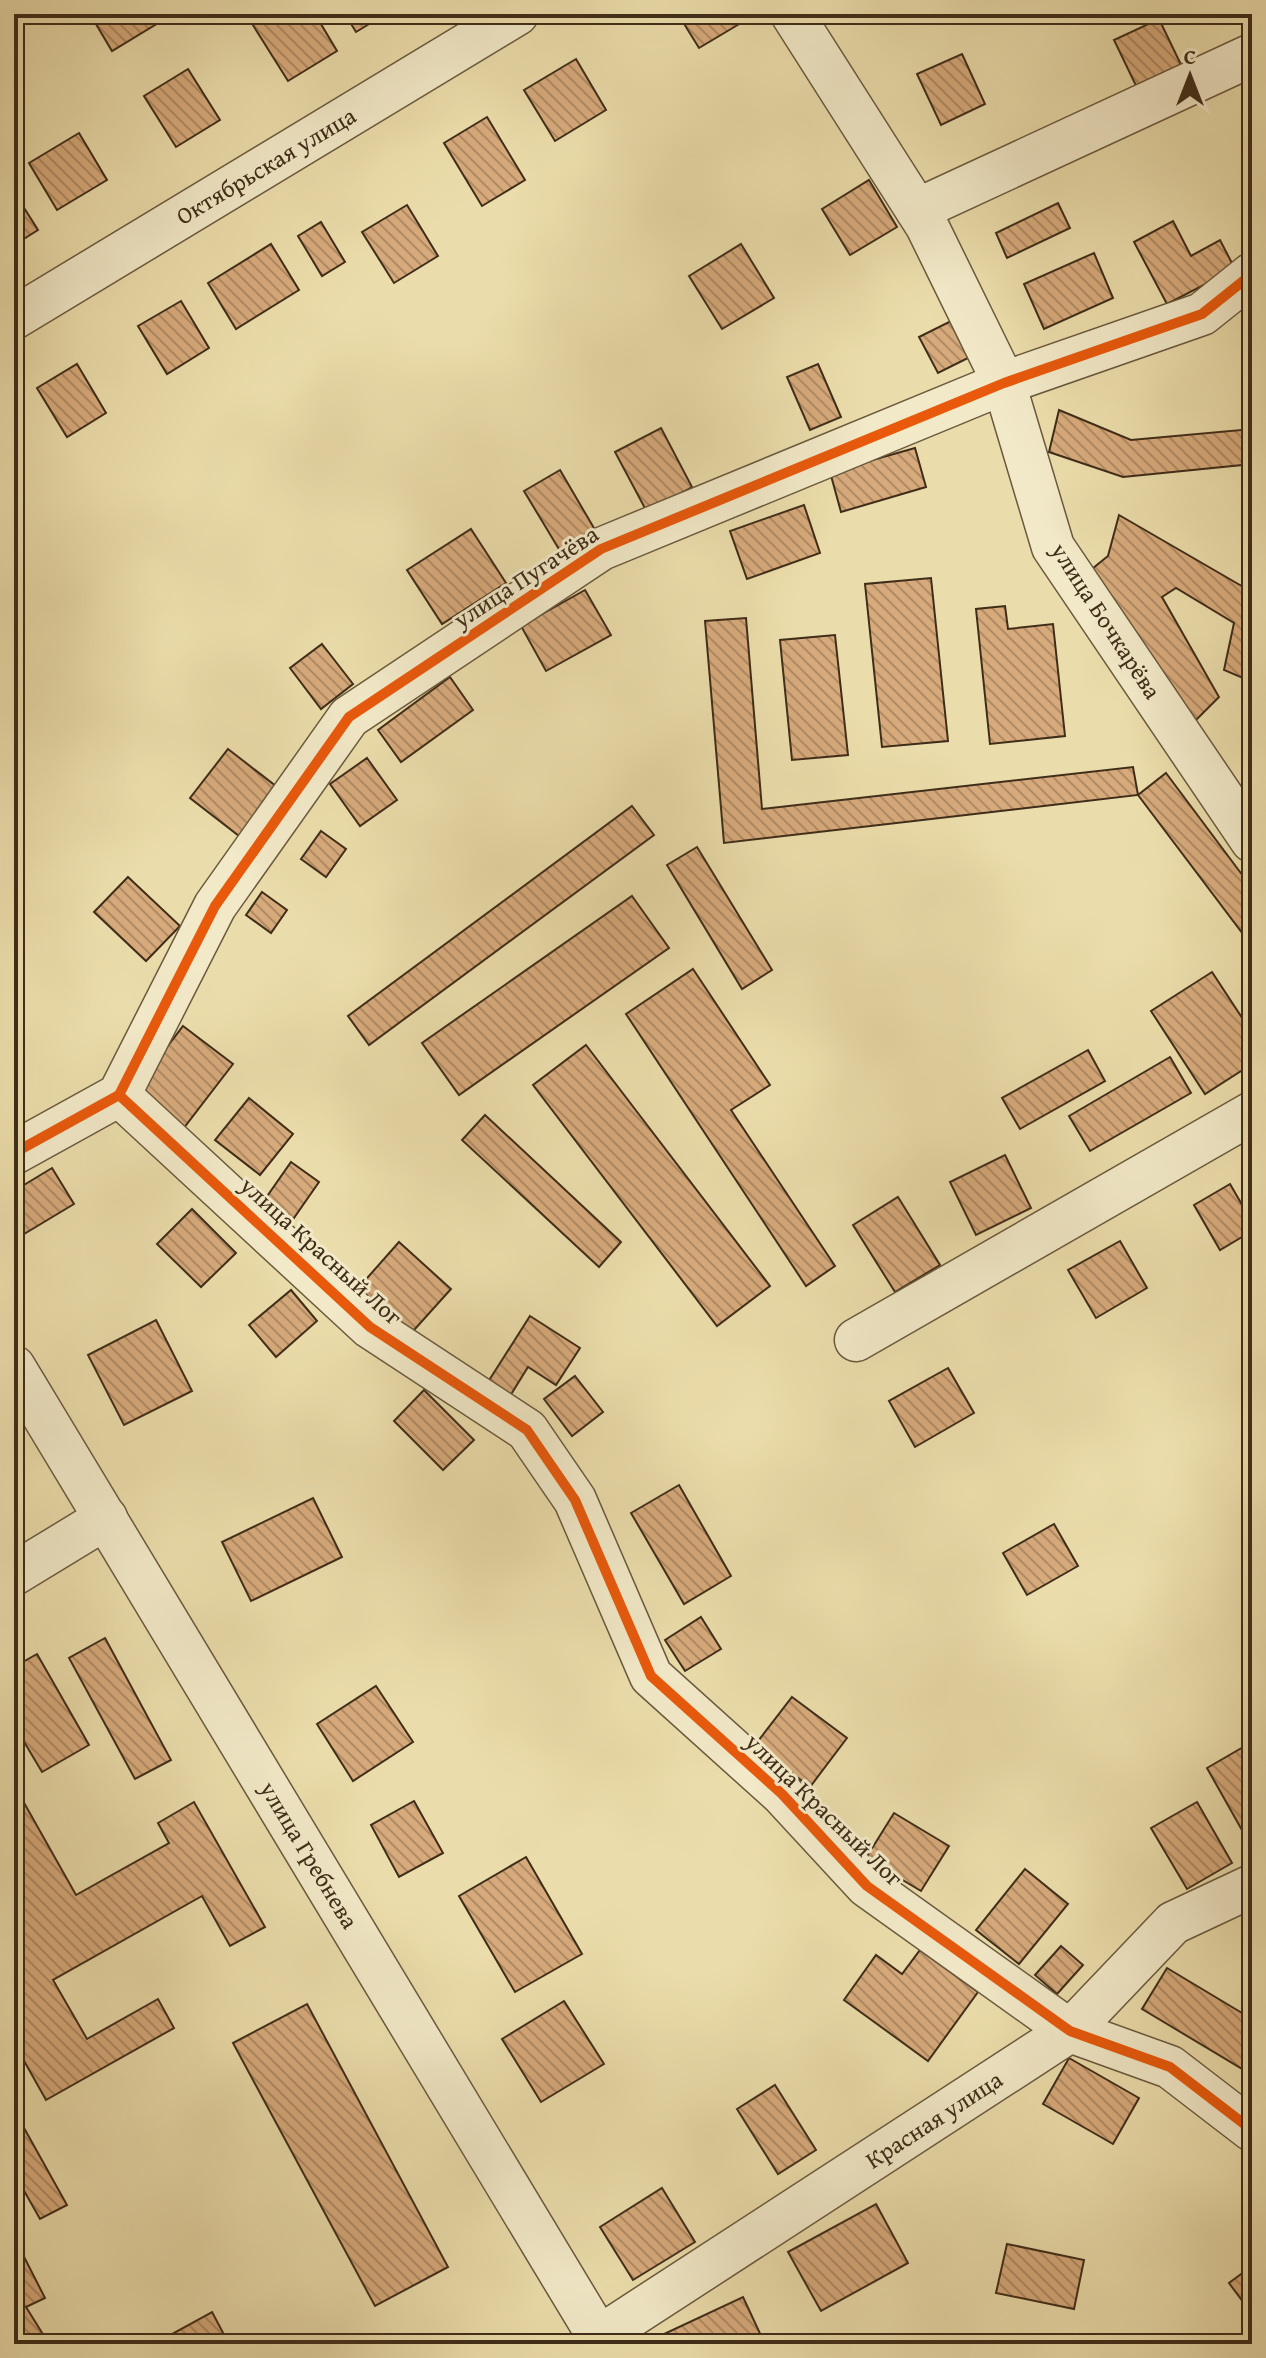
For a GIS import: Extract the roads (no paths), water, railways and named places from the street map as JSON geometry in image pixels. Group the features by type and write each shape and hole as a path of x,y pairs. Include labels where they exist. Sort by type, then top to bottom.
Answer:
{"street":[{"name":"Октябрьская улица","path":"14,318 517,14"},
{"name":"улица Бочкарёва","path":"792,14 917,210 1004,383 1053,547 1252,841"},
{"path":"917,210 1252,55"},
{"name":"улица Пугачёва","path":"119,1095 215,906 349,717 601,549 1004,383 1202,314 1252,274"},
{"path":"14,1153 119,1095"},
{"name":"улица Красный Лог","path":"119,1095 370,1327 527,1430 575,1500 651,1676 782,1794 867,1886 1070,2031 1170,2067 1252,2130"},
{"path":"856,1340 1252,1113"},
{"name":"улица Гребнева","path":"14,1367 601,2341"},
{"path":"14,1574 106,1518"},
{"name":"Красная улица","path":"601,2341 1070,2031 1173,1923 1252,1886"}]}
